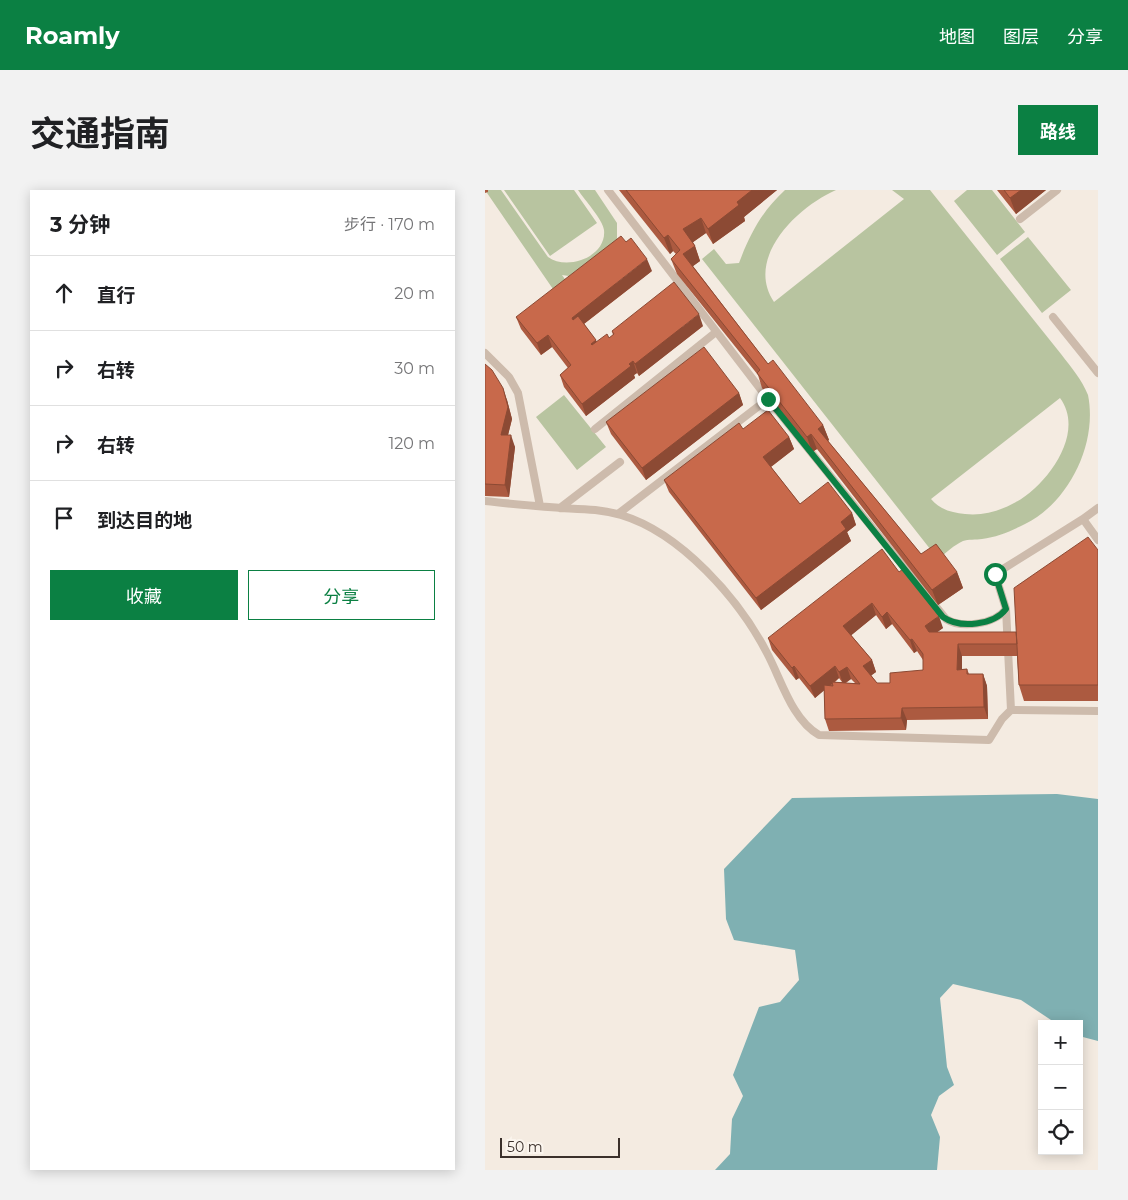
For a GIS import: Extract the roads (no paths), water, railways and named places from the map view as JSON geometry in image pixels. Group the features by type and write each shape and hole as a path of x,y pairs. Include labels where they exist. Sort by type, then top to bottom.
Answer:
{"lane":[{"path":"608,190 715,332 943,617 955,623 971,624 991,620 1006,609"},
{"path":"1021,218 1057,190"},
{"path":"1053,317 1098,372"},
{"path":"595,429 715,332"},
{"path":"485,354 509,377 518,393 540,506"},
{"path":"618,514 768,399"},
{"path":"560,508 620,462"},
{"path":"485,501 604,511 618,514 663,536 682,549 723,587 766,651 801,719 817,734 989,740 1002,719 1011,710 1098,711"},
{"path":"1011,710 1006,609 995,574 1083,520 1098,508"},
{"path":"1083,520 1098,540"}],"water":[{"path":"1057,794 1098,799 1098,1041 1083,1037 1083,1020 1051,1020 1021,1000 953,984 940,998 947,1067 954,1085 939,1096 931,1115 940,1137 937,1170 715,1170 730,1154 732,1119 743,1096 733,1075 759,1007 780,1002 799,980 795,950 734,940 726,919 724,869 792,798"}]}
